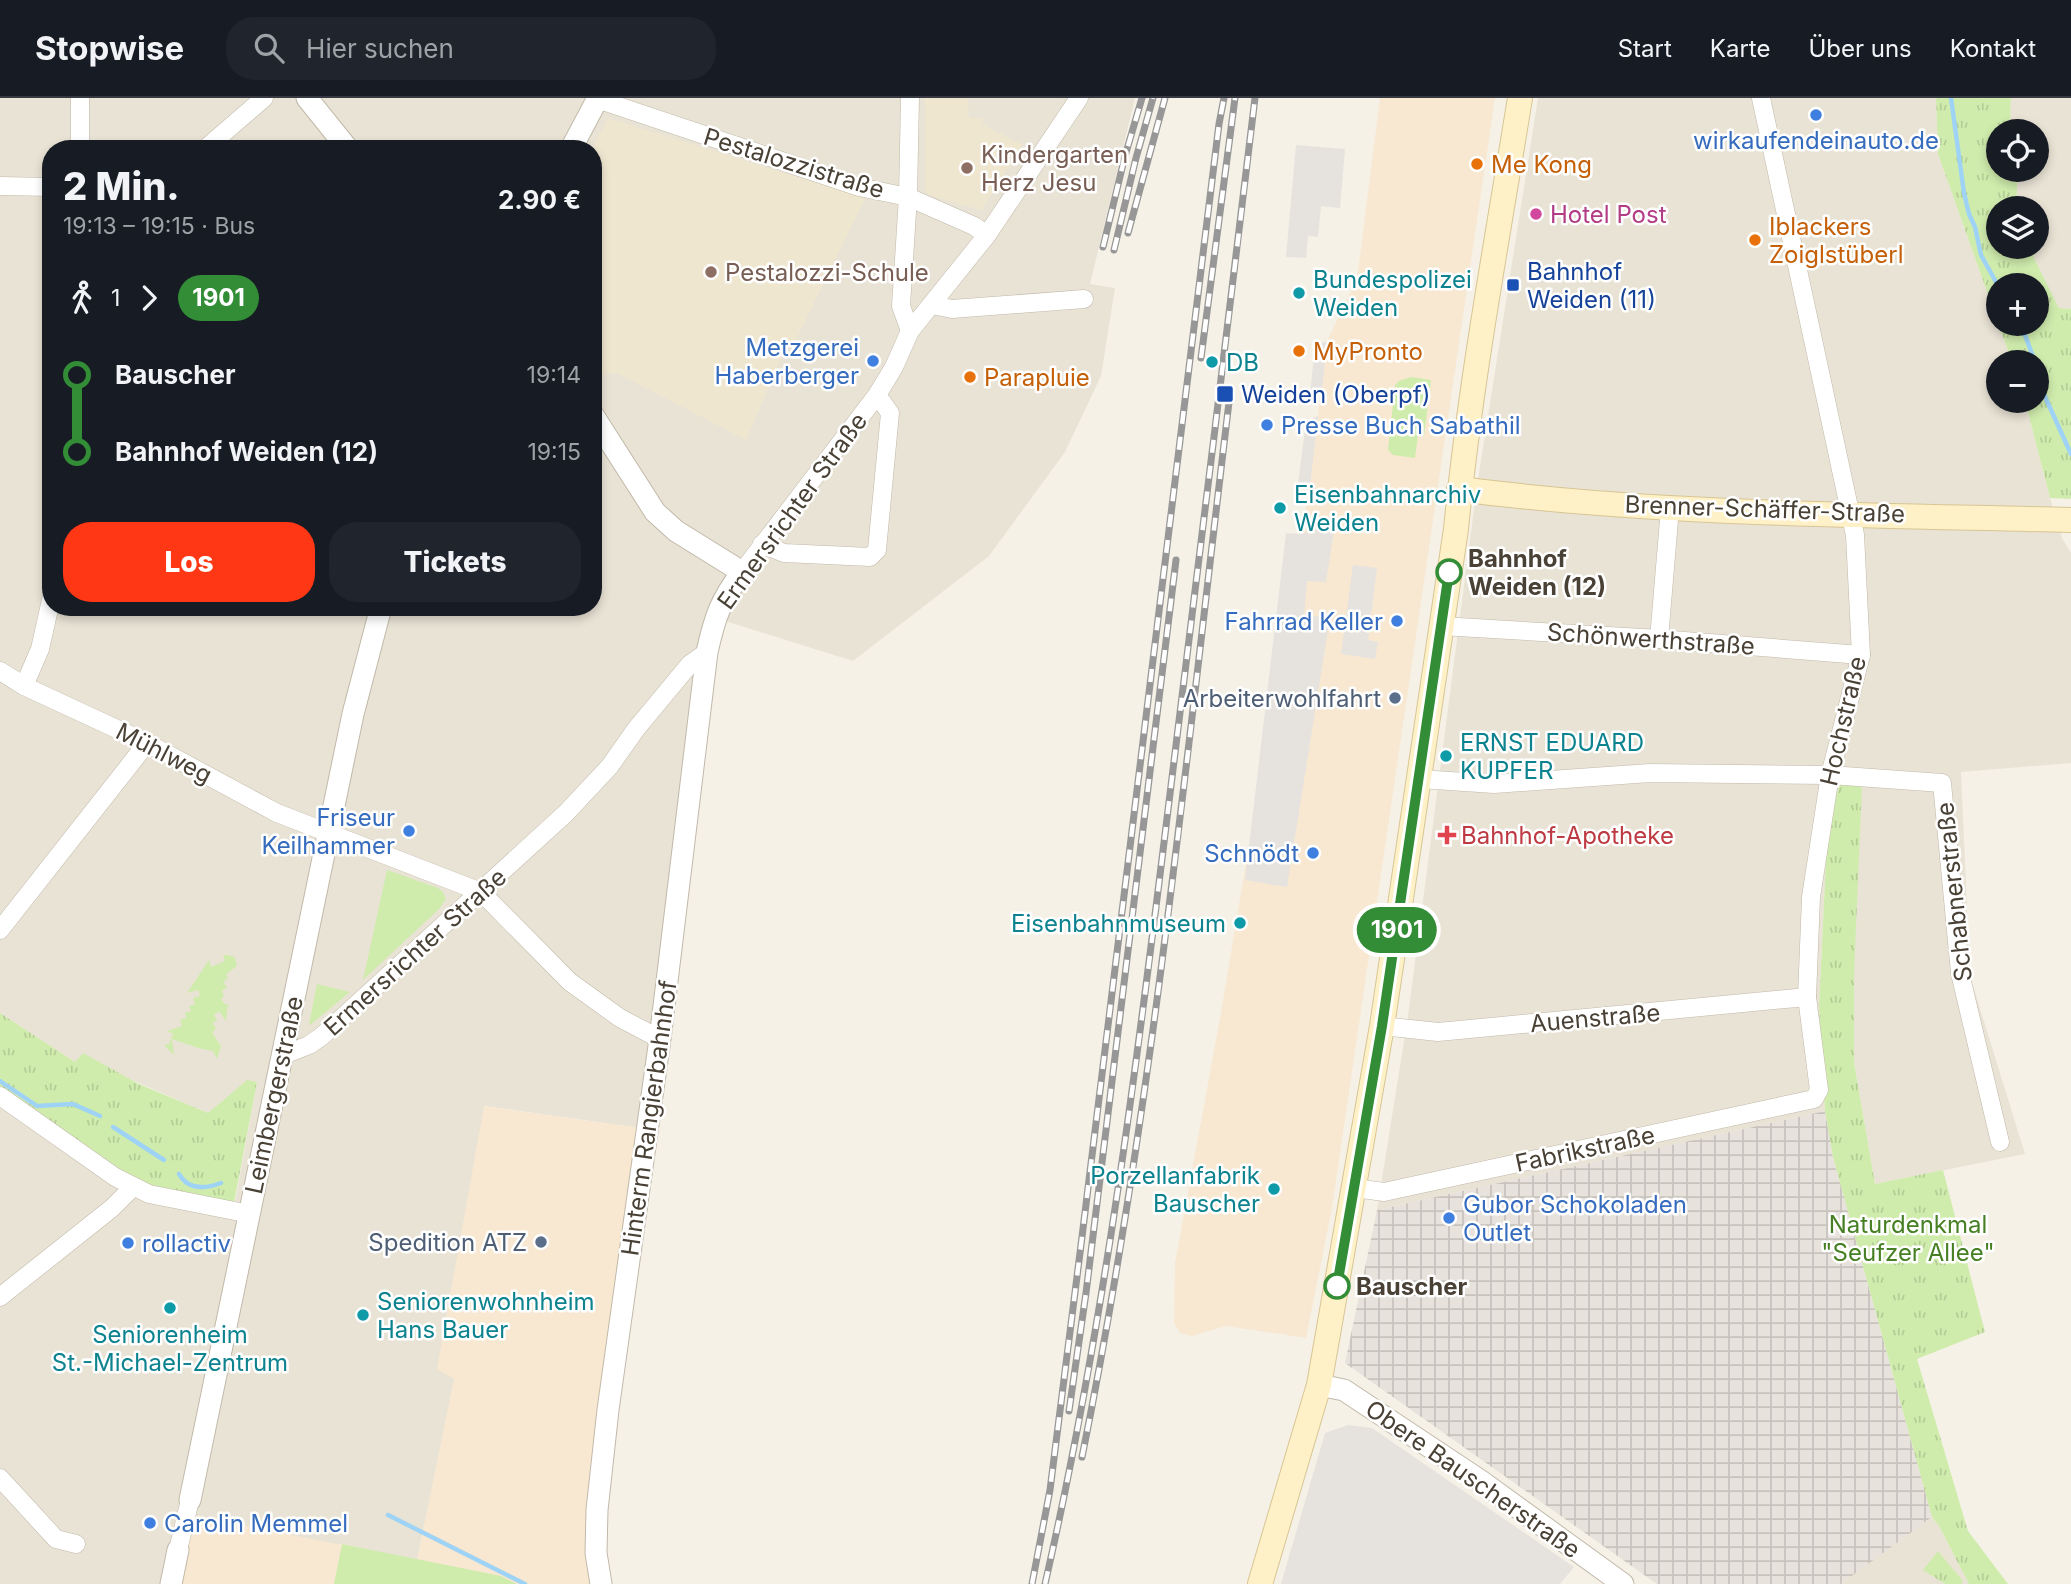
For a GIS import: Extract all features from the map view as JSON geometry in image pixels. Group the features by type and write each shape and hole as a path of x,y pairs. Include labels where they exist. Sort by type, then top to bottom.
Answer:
{"main road":[{"path":"1260,1584 1319,1385 1355,1188 1420,779 1456,529 1475,370 1520,98"},
{"name":"Brenner-Schäffer-Straße","path":"1459,489 1670,508 2066,520"}],"street":[{"path":"80,98 80,140"},
{"path":"215,140 264,98"},
{"path":"307,98 341,140"},
{"path":"910,98 908,198 901,306 910,331"},
{"name":"Ermersrichter Straße","path":"284,1055 322,1037 566,813 610,766 636,729 690,664 707,652 715,618 727,592 877,395 894,367 910,331 986,235 1079,98"},
{"name":"Hochstraße","path":"1760,98 1855,534 1861,655 1830,775 1811,897 1807,998 1819,1090 1814,1099"},
{"path":"576,140 597,99"},
{"name":"Pestalozzistraße","path":"597,99 859,187 908,198 974,226 986,235"},
{"path":"0,186 42,187"},
{"path":"932,305 952,309 1084,299"},
{"path":"762,544 784,553 870,557 877,550 890,413 877,395"},
{"path":"602,429 655,512 676,531 742,572"},
{"path":"1659,639 1670,508"},
{"path":"24,686 40,649 47,616"},
{"name":"Leimbergerstraße","path":"171,1584 284,1055 293,999 353,714 379,616"},
{"name":"Schönwerthstraße","path":"1441,626 1861,655"},
{"name":"Hinterm Rangierbahnhof","path":"601,1584 596,1553 598,1499 608,1410 660,1039 707,652"},
{"name":"Mühlweg","path":"0,671 24,686 147,743 277,813 481,892"},
{"path":"0,930 147,743"},
{"name":"Schabnerstraße","path":"1420,779 1494,784 1650,773 1830,775 1942,783 1960,973 2000,1142"},
{"path":"481,892 570,982 620,1018 660,1039"},
{"name":"Auenstraße","path":"1382,1026 1438,1032 1807,998"},
{"path":"0,1096 133,1187 149,1194 250,1214"},
{"name":"Fabrikstraße","path":"1355,1188 1384,1192 1814,1099"},
{"path":"0,1297 111,1208 133,1187"},
{"name":"Obere Bauscherstraße","path":"1319,1385 1344,1390 1481,1481 1623,1584"},
{"path":"0,1478 56,1539 76,1544"}],"shaded area":[{"path":"0,98 1135,98 1090,284 1115,288 1101,376 1065,452 989,556 853,661 725,621 713,657 654,1130 485,1106 455,1379 417,1560 342,1544 171,1584 0,1584 0,1089 234,1207 257,1082 208,1113 118,1074 75,1062 0,1013"},
{"name":"Kindergarten Herz Jesu","path":"925,98 968,98 969,118 983,118 983,125 1023,145 981,210 929,195 925,190"},
{"path":"1380,98 1495,98 1332,1208 1306,1338 1226,1326 1192,1336 1180,1333 1174,1323 1175,1263 1220,1018 1310,482 1327,341 1357,279"},
{"path":"1538,98 1936,98 1938,154 1986,289 1986,336 2003,336 2008,350 1986,350 1986,413 2028,413 2062,538 2071,553 2071,763 1961,772 1970,976 2025,1154 1875,1184 1854,1062 1854,974 1828,819 1819,1007 1825,1111 1377,1210 1408,1016 1477,486"},
{"path":"2011,98 2071,98 2071,309 2059,308 2049,288 2049,273 2042,273 2034,259 2049,259 2049,196 2017,196 2017,182 2049,182 2049,119 2010,119"},
{"name":"Pestalozzi-Schule","path":"608,118 865,198 793,346 786,346 746,440 617,373 602,376 602,140 597,140"},
{"path":"1296,145 1345,149 1340,208 1321,206 1318,237 1308,236 1306,258 1286,257"},
{"path":"1327,341 1322,390 1310,394 1315,346"},
{"path":"1318,416 1310,487 1297,492 1306,422"},
{"path":"1318,529 1334,531 1326,582 1307,581 1304,615 1330,618 1287,887 1245,880 1286,533 1300,534"},
{"path":"1353,565 1377,568 1368,640 1378,642 1375,659 1341,654"},
{"path":"484,1106 640,1128 594,1584 171,1584 187,1514 417,1560 454,1379 437,1369"},
{"path":"1825,1111 1833,1157 1932,1517 1841,1584 1657,1584 1345,1363 1377,1210"},
{"path":"1348,1425 1372,1428 1574,1567 1560,1584 1281,1584 1325,1433"},
{"path":"1932,1517 1969,1584 1841,1584"}],"green space":[{"path":"1936,98 2011,98 2010,119 1986,119 1986,182 2017,182 2017,196 1986,196 1986,259 2034,259 2042,273 1986,273 1986,289 1938,154"},
{"path":"2049,288 2059,308 2071,309 2071,499 2050,498 2028,413 2049,413 2049,350 2008,350 2002,336 2049,336"},
{"path":"1411,377 1431,380 1424,436 1418,435 1415,458 1393,455 1388,450 1395,385"},
{"name":"Naturdenkmal \"Seufzer Allee\"","path":"1840,784 1862,787 1854,974 1854,1062 1875,1184 1943,1170 1985,1332 1917,1359 1968,1531 2008,1584 1969,1584 1932,1517 1833,1157 1825,1111 1819,1007 1828,819"},
{"path":"387,870 438,888 446,899 439,909 363,980"},
{"path":"223,955 235,957 237,966 226,974 228,978 223,982 227,987 222,991 224,996 221,999 228,1004 226,1021 219,1011 214,1015 217,1020 213,1023 216,1029 212,1032 221,1046 217,1059 213,1051 172,1039 174,1055 164,1045 169,1044 173,1034 167,1031 182,1026 180,1020 186,1018 185,1013 191,1011 189,1006 195,1004 193,998 200,996 198,990 187,993 209,960 211,967 225,961"},
{"path":"317,984 350,992 310,1025 309,1024"},
{"path":"0,1013 75,1062 83,1053 139,1084 208,1113 247,1080 257,1082 233,1208 148,1187 116,1174 0,1089"},
{"path":"342,1544 501,1576 517,1584 334,1584"},
{"path":"1938,1551 1963,1581 1961,1584 1945,1584 1923,1570"}],"waterway":[{"path":"1951,98 1964,193 1981,255 1991,273"},
{"path":"2025,336 2031,350"},
{"path":"2049,405 2071,454"},
{"path":"0,1081 37,1106 73,1104 100,1116"},
{"path":"113,1127 164,1160"},
{"path":"179,1174 187,1183 197,1187 221,1183"},
{"path":"388,1515 525,1584"}],"railway":[{"path":"1103,247 1142,98"},
{"path":"1114,250 1153,98"},
{"path":"1128,233 1165,98"},
{"path":"1032,1584 1050,1490 1224,98"},
{"path":"1201,358 1235,98"},
{"path":"1045,1584 1085,1390 1131,1097 1255,98"},
{"path":"1082,1457 1107,1325 1149,1060 1230,394"},
{"path":"1069,1411 1086,1293 1176,560"}],"bus line":[{"name":"1901","path":"1337,1286 1382,1026 1449,572"}],"place":[{"name":"wirkaufendeinauto.de","path":"1816,115"},
{"name":"Me Kong","path":"1477,164"},
{"name":"Kindergarten Herz Jesu","path":"967,168"},
{"name":"Hotel Post","path":"1536,214"},
{"name":"Iblackers Zoiglstüberl","path":"1755,240"},
{"name":"Pestalozzi-Schule","path":"711,272"},
{"name":"Bahnhof Weiden (11)","path":"1513,285"},
{"name":"Bundespolizei Weiden","path":"1299,293"},
{"name":"MyPronto","path":"1299,351"},
{"name":"Metzgerei Haberberger","path":"873,361"},
{"name":"DB","path":"1212,362"},
{"name":"Parapluie","path":"970,377"},
{"name":"Weiden (Oberpf)","path":"1225,394"},
{"name":"Presse Buch Sabathil","path":"1267,425"},
{"name":"Eisenbahnarchiv Weiden","path":"1280,508"},
{"name":"Bahnhof Weiden (12)","path":"1449,572"},
{"name":"Fahrrad Keller","path":"1397,621"},
{"name":"Arbeiterwohlfahrt","path":"1395,698"},
{"name":"ERNST EDUARD KUPFER","path":"1446,756"},
{"name":"Friseur Keilhammer","path":"409,831"},
{"name":"Bahnhof-Apotheke","path":"1447,835"},
{"name":"Schnödt","path":"1313,853"},
{"name":"Eisenbahnmuseum","path":"1240,923"},
{"name":"Porzellanfabrik Bauscher","path":"1274,1189"},
{"name":"Gubor Schokoladen Outlet","path":"1449,1218"},
{"name":"Spedition ATZ","path":"541,1242"},
{"name":"rollactiv","path":"128,1243"},
{"name":"Bauscher","path":"1337,1286"},
{"name":"Seniorenheim St.-Michael-Zentrum","path":"170,1308"},
{"name":"Seniorenwohnheim Hans Bauer","path":"363,1315"},
{"name":"Carolin Memmel","path":"150,1523"}]}
